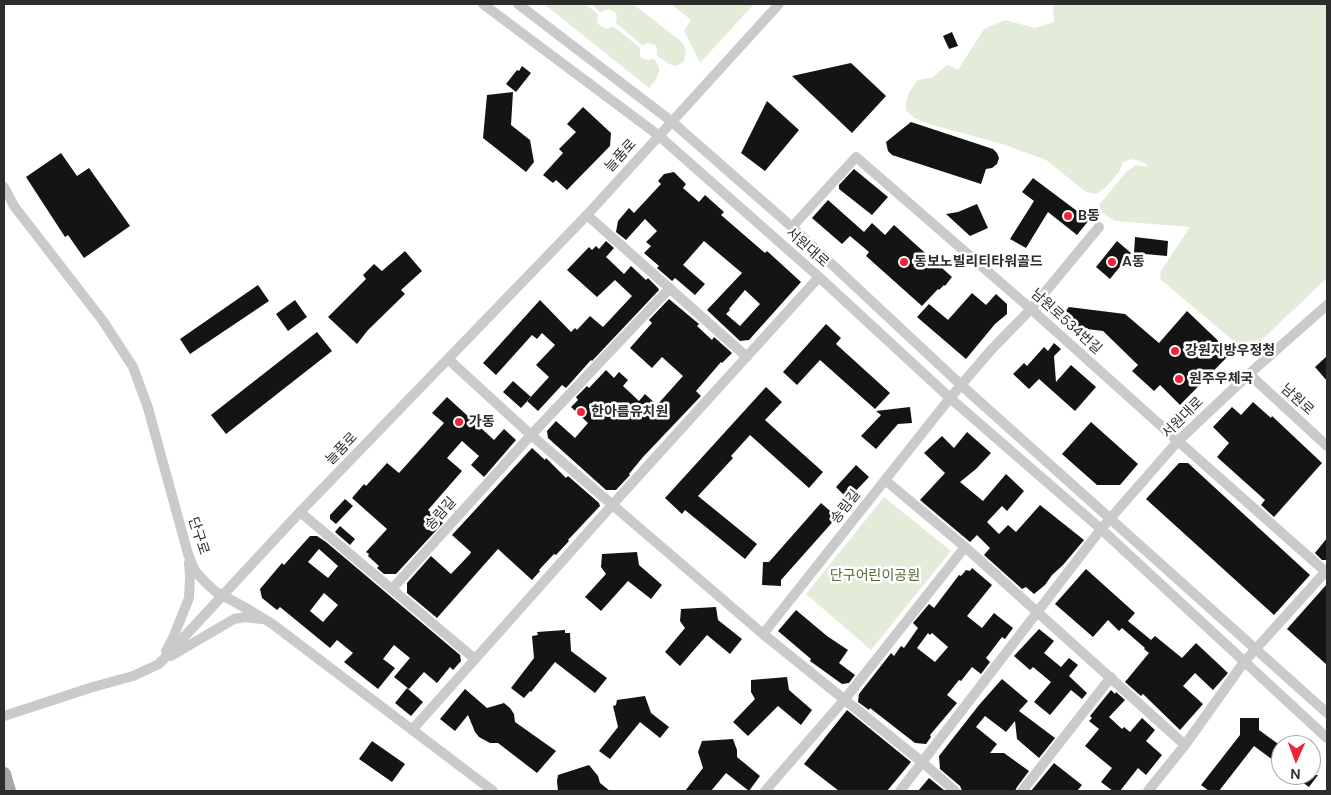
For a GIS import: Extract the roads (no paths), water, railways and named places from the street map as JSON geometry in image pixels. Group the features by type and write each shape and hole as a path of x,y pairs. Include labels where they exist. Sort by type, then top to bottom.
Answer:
{"main road":[{"path":"4,774 9,791"}],"street":[{"name":"서원대로","path":"483,4 658,135 819,277 950,398 1101,529 1327,738"},
{"name":"서원대로","path":"518,4 671,121 792,227 961,385 1327,713"},
{"path":"671,121 779,4"},
{"name":"늘품로","path":"4,716 133,676 159,664 300,512 587,215 671,121"},
{"name":"남원로534번길","path":"792,227 856,157 1032,308 1178,441 1327,571"},
{"name":"단구로","path":"4,187 20,214 103,320 133,368 150,417 188,554 195,571 216,592 271,623 493,791"},
{"path":"587,215 747,358"},
{"name":"송림길","path":"763,634 950,398 991,350 1032,308 1099,227"},
{"path":"412,730 613,504 819,277"},
{"name":"송림길","path":"392,590 531,435 670,288"},
{"name":"서원대로","path":"1110,517 1178,441 1249,374 1327,305"},
{"path":"448,359 531,435 763,634 922,762 955,791"},
{"name":"남원로","path":"1249,374 1327,446"},
{"path":"884,480 965,547 1185,745"},
{"path":"300,512 475,659"},
{"path":"900,791 1110,517"},
{"path":"765,791 845,700 965,547"},
{"path":"159,664 173,638 189,598 188,554"},
{"path":"1148,791 1185,745 1244,662 1327,571"},
{"path":"159,664 234,618 258,618 271,623"},
{"path":"1022,791 1110,677"}],"place":[{"name":"B동","path":"1068,216"},
{"name":"동보노빌리티타워골드","path":"904,262"},
{"name":"A동","path":"1112,262"},
{"name":"강원지방우정청","path":"1175,351"},
{"name":"원주우체국","path":"1179,379"},
{"name":"한아름유치원","path":"581,412"},
{"name":"가동","path":"459,422"}],"park label":[{"name":"단구어린이공원","path":"875,576"}]}
